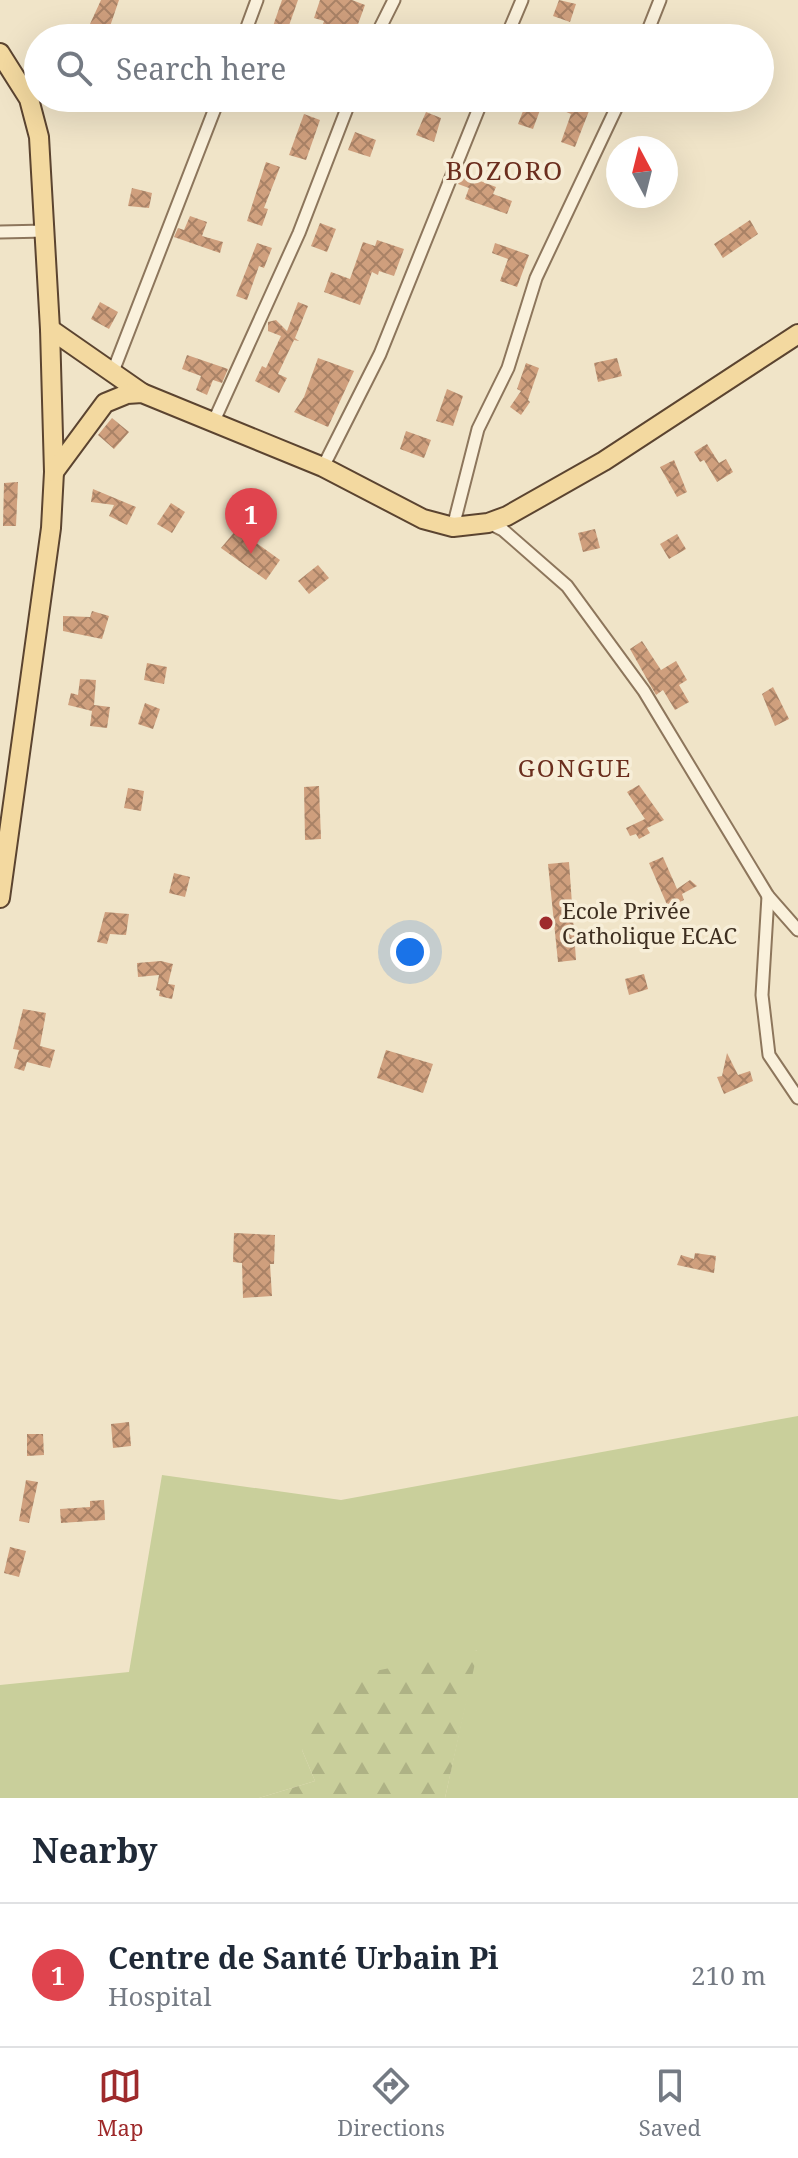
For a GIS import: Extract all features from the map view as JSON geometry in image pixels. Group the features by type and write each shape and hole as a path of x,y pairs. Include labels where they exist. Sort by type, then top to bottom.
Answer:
{"main road":[{"path":"0,53 24,91"},
{"path":"0,898 51,528 54,472 46,231 39,137 32,112"},
{"path":"50,329 142,393 323,467 423,519 453,527 488,523 604,461 798,334"},
{"path":"54,472 105,403 127,394 142,393"}],"street":[{"path":"248,24 257,0"},
{"path":"382,24 394,0"},
{"path":"512,24 522,0"},
{"path":"651,24 660,0"},
{"path":"112,374 214,112"},
{"path":"213,423 299,233 346,112"},
{"path":"323,467 380,354 477,112"},
{"path":"453,527 478,429 508,368 536,278 614,112"},
{"path":"0,232 46,231"},
{"path":"488,523 503,530 567,586 644,691 768,896 798,930"},
{"path":"768,896 762,995 769,1055 798,1098"}],"green space":[{"path":"798,1416 798,1798 445,1798 477,1650 302,1750 315,1781 259,1798 0,1798 0,1685 129,1672 162,1475 341,1500"},
{"path":"478,1650 445,1798 259,1798 315,1781 302,1750 341,1678"}],"building":[{"path":"101,0 119,0 111,24 90,24"},
{"path":"282,0 298,0 290,24 274,24"},
{"path":"320,0 352,0 365,5 358,24 323,24 324,21 314,18"},
{"path":"559,0 576,4 570,22 553,16"},
{"path":"426,112 441,118 434,142 416,135"},
{"path":"523,112 539,112 533,129 518,124"},
{"path":"566,112 589,112 575,147 561,142 571,114"},
{"path":"304,114 320,120 306,160 289,155"},
{"path":"355,132 376,140 370,157 348,150"},
{"path":"266,162 280,167 264,208 268,209 262,226 247,221"},
{"path":"462,174 496,187 493,194 512,201 507,214 465,199 469,188 458,184"},
{"path":"132,188 152,193 149,208 128,206"},
{"path":"190,216 207,222 202,236 223,242 220,253 174,237 178,228 184,230"},
{"path":"750,220 758,234 723,258 714,244"},
{"path":"320,223 336,229 327,252 311,246"},
{"path":"377,240 404,249 394,276 372,272 360,305 324,292 331,272 350,279 363,242 375,246"},
{"path":"257,243 272,248 264,268 259,266 247,300 236,296"},
{"path":"495,243 529,255 517,287 500,281 508,259 492,253"},
{"path":"100,302 118,312 109,329 91,319"},
{"path":"298,302 308,306 295,338 299,341 294,340 278,374 287,378 279,393 255,381 262,366 266,368 281,336 268,331 268,322 276,320 287,331"},
{"path":"187,355 228,369 222,383 213,380 207,395 196,390 201,376 182,369"},
{"path":"318,358 354,371 328,427 294,412 304,397"},
{"path":"617,358 622,376 598,382 594,363"},
{"path":"526,363 539,368 528,400 530,402 521,415 510,407 521,391 517,389"},
{"path":"447,389 463,396 453,426 436,421"},
{"path":"112,418 129,432 114,449 98,435"},
{"path":"406,431 431,440 424,458 400,449"},
{"path":"707,444 719,463 726,459 733,472 717,482 704,460 700,462 694,452"},
{"path":"674,460 687,492 677,497 660,467"},
{"path":"18,482 16,526 3,526 4,483"},
{"path":"93,489 136,507 127,525 109,516 114,505 91,502"},
{"path":"171,503 185,512 172,533 157,524"},
{"path":"237,529 280,560 266,580 221,548"},
{"path":"595,529 600,548 583,552 578,533"},
{"path":"677,534 686,549 669,559 660,544"},
{"path":"318,565 329,578 309,594 298,581"},
{"path":"92,611 109,616 102,639 63,631 63,616 90,617"},
{"path":"642,641 661,670 676,661 687,680 679,685 689,702 675,710 663,690 656,695 630,649"},
{"path":"147,663 167,667 164,684 144,680"},
{"path":"80,679 96,680 94,705 110,707 107,728 90,726 92,711 68,705 71,693 78,695"},
{"path":"773,687 789,719 775,726 762,694"},
{"path":"145,703 160,709 153,729 138,724"},
{"path":"639,785 664,820 647,828 650,833 639,839 636,834 630,836 626,828 645,819 627,792"},
{"path":"319,786 321,839 305,840 304,787"},
{"path":"128,788 144,791 141,811 124,808"},
{"path":"663,857 677,889 690,880 697,886 682,894 684,900 668,907 649,863"},
{"path":"569,862 576,960 558,962 548,864"},
{"path":"174,873 190,877 185,897 169,893"},
{"path":"105,912 129,914 126,935 110,934 107,944 97,942"},
{"path":"161,961 173,964 168,984 175,985 172,999 159,996 160,991 156,990 159,975 138,977 137,963"},
{"path":"644,974 648,989 629,995 625,979"},
{"path":"23,1009 46,1013 40,1046 55,1050 50,1068 27,1062 24,1071 14,1068 19,1050 13,1049"},
{"path":"386,1050 433,1064 423,1093 377,1078"},
{"path":"727,1053 738,1075 750,1071 753,1081 724,1094 717,1077 722,1076"},
{"path":"234,1233 275,1235 274,1264 270,1264 272,1296 243,1298 242,1263 233,1262"},
{"path":"695,1253 716,1256 714,1273 677,1265 681,1255 694,1259"},
{"path":"129,1422 131,1446 113,1448 111,1424"},
{"path":"27,1434 43,1434 44,1455 27,1456"},
{"path":"26,1480 38,1482 29,1523 19,1521"},
{"path":"104,1500 105,1520 61,1523 60,1509 90,1507 90,1501"},
{"path":"10,1547 26,1551 19,1577 4,1573"}],"place":[{"name":"Centre de Santé Urbain Pi","path":"251,554"},
{"name":"Ecole Privée Catholique ECAC","path":"546,923"}],"district":[{"name":"BOZORO","path":"505,170"},
{"name":"GONGUE","path":"575,767"}]}
